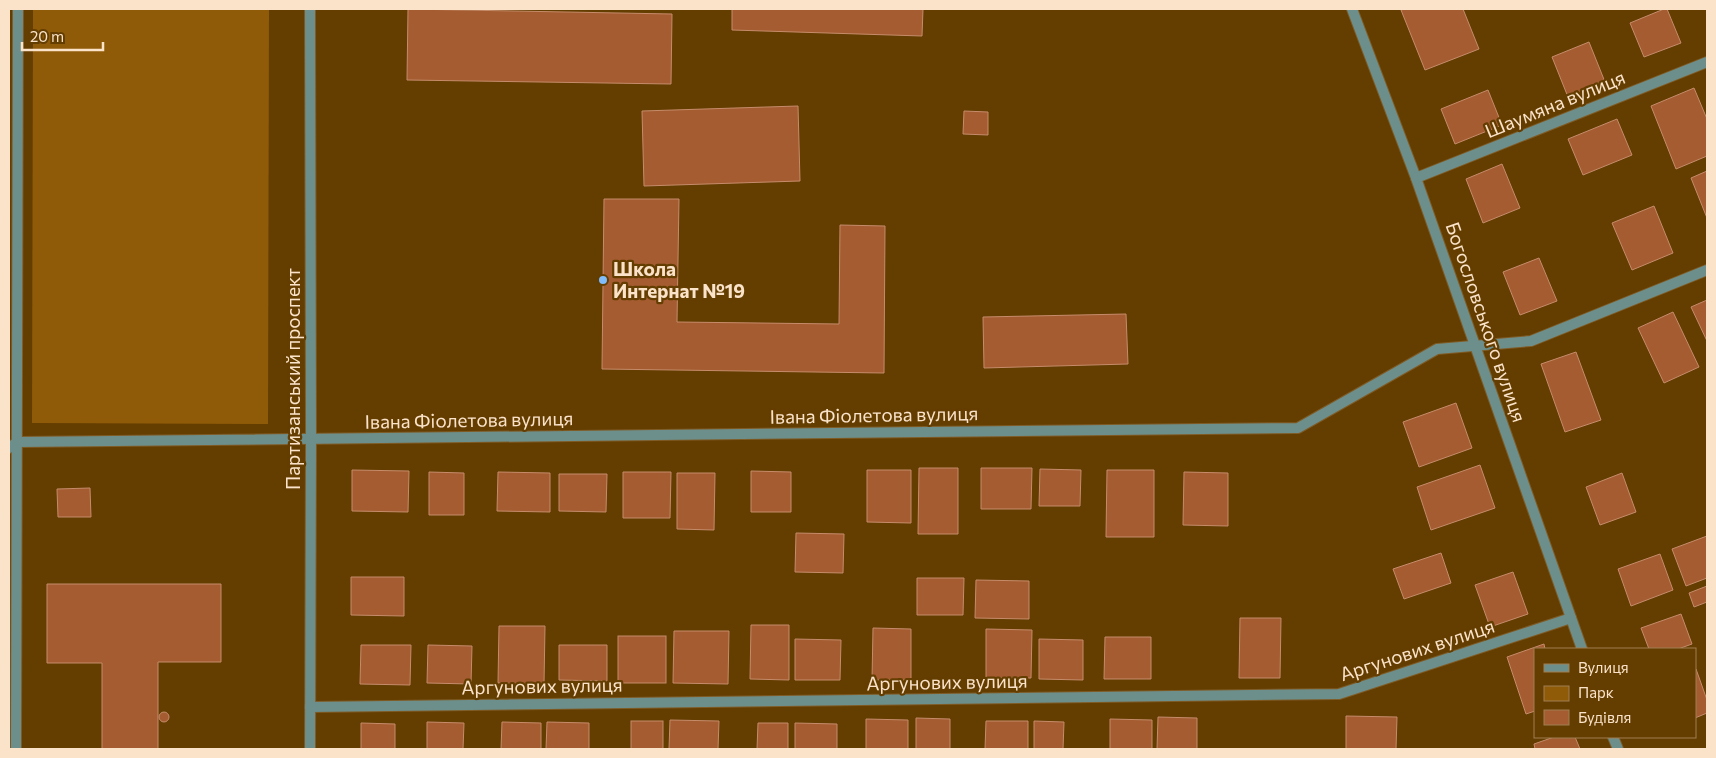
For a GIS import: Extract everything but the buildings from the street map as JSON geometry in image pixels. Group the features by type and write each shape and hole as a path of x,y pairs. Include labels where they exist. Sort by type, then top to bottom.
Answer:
{"street":[{"path":"16,749 13,445 18,9"},
{"name":"Партизанський проспект","path":"310,9 312,439 310,749"},
{"name":"Богословського вулиця","path":"1352,9 1416,178 1582,648"},
{"name":"Шаумяна вулиця","path":"1416,178 1707,62"},
{"name":"Івана Фіолетова вулиця","path":"13,445 312,439 1298,428 1437,349 1531,341 1707,270"},
{"name":"Аргунових вулиця","path":"310,706 1339,694 1571,618"}],"green space":[{"path":"33,9 269,9 268,424 32,423"}],"place":[{"name":"Школа Интернат №19","path":"603,280"}]}
